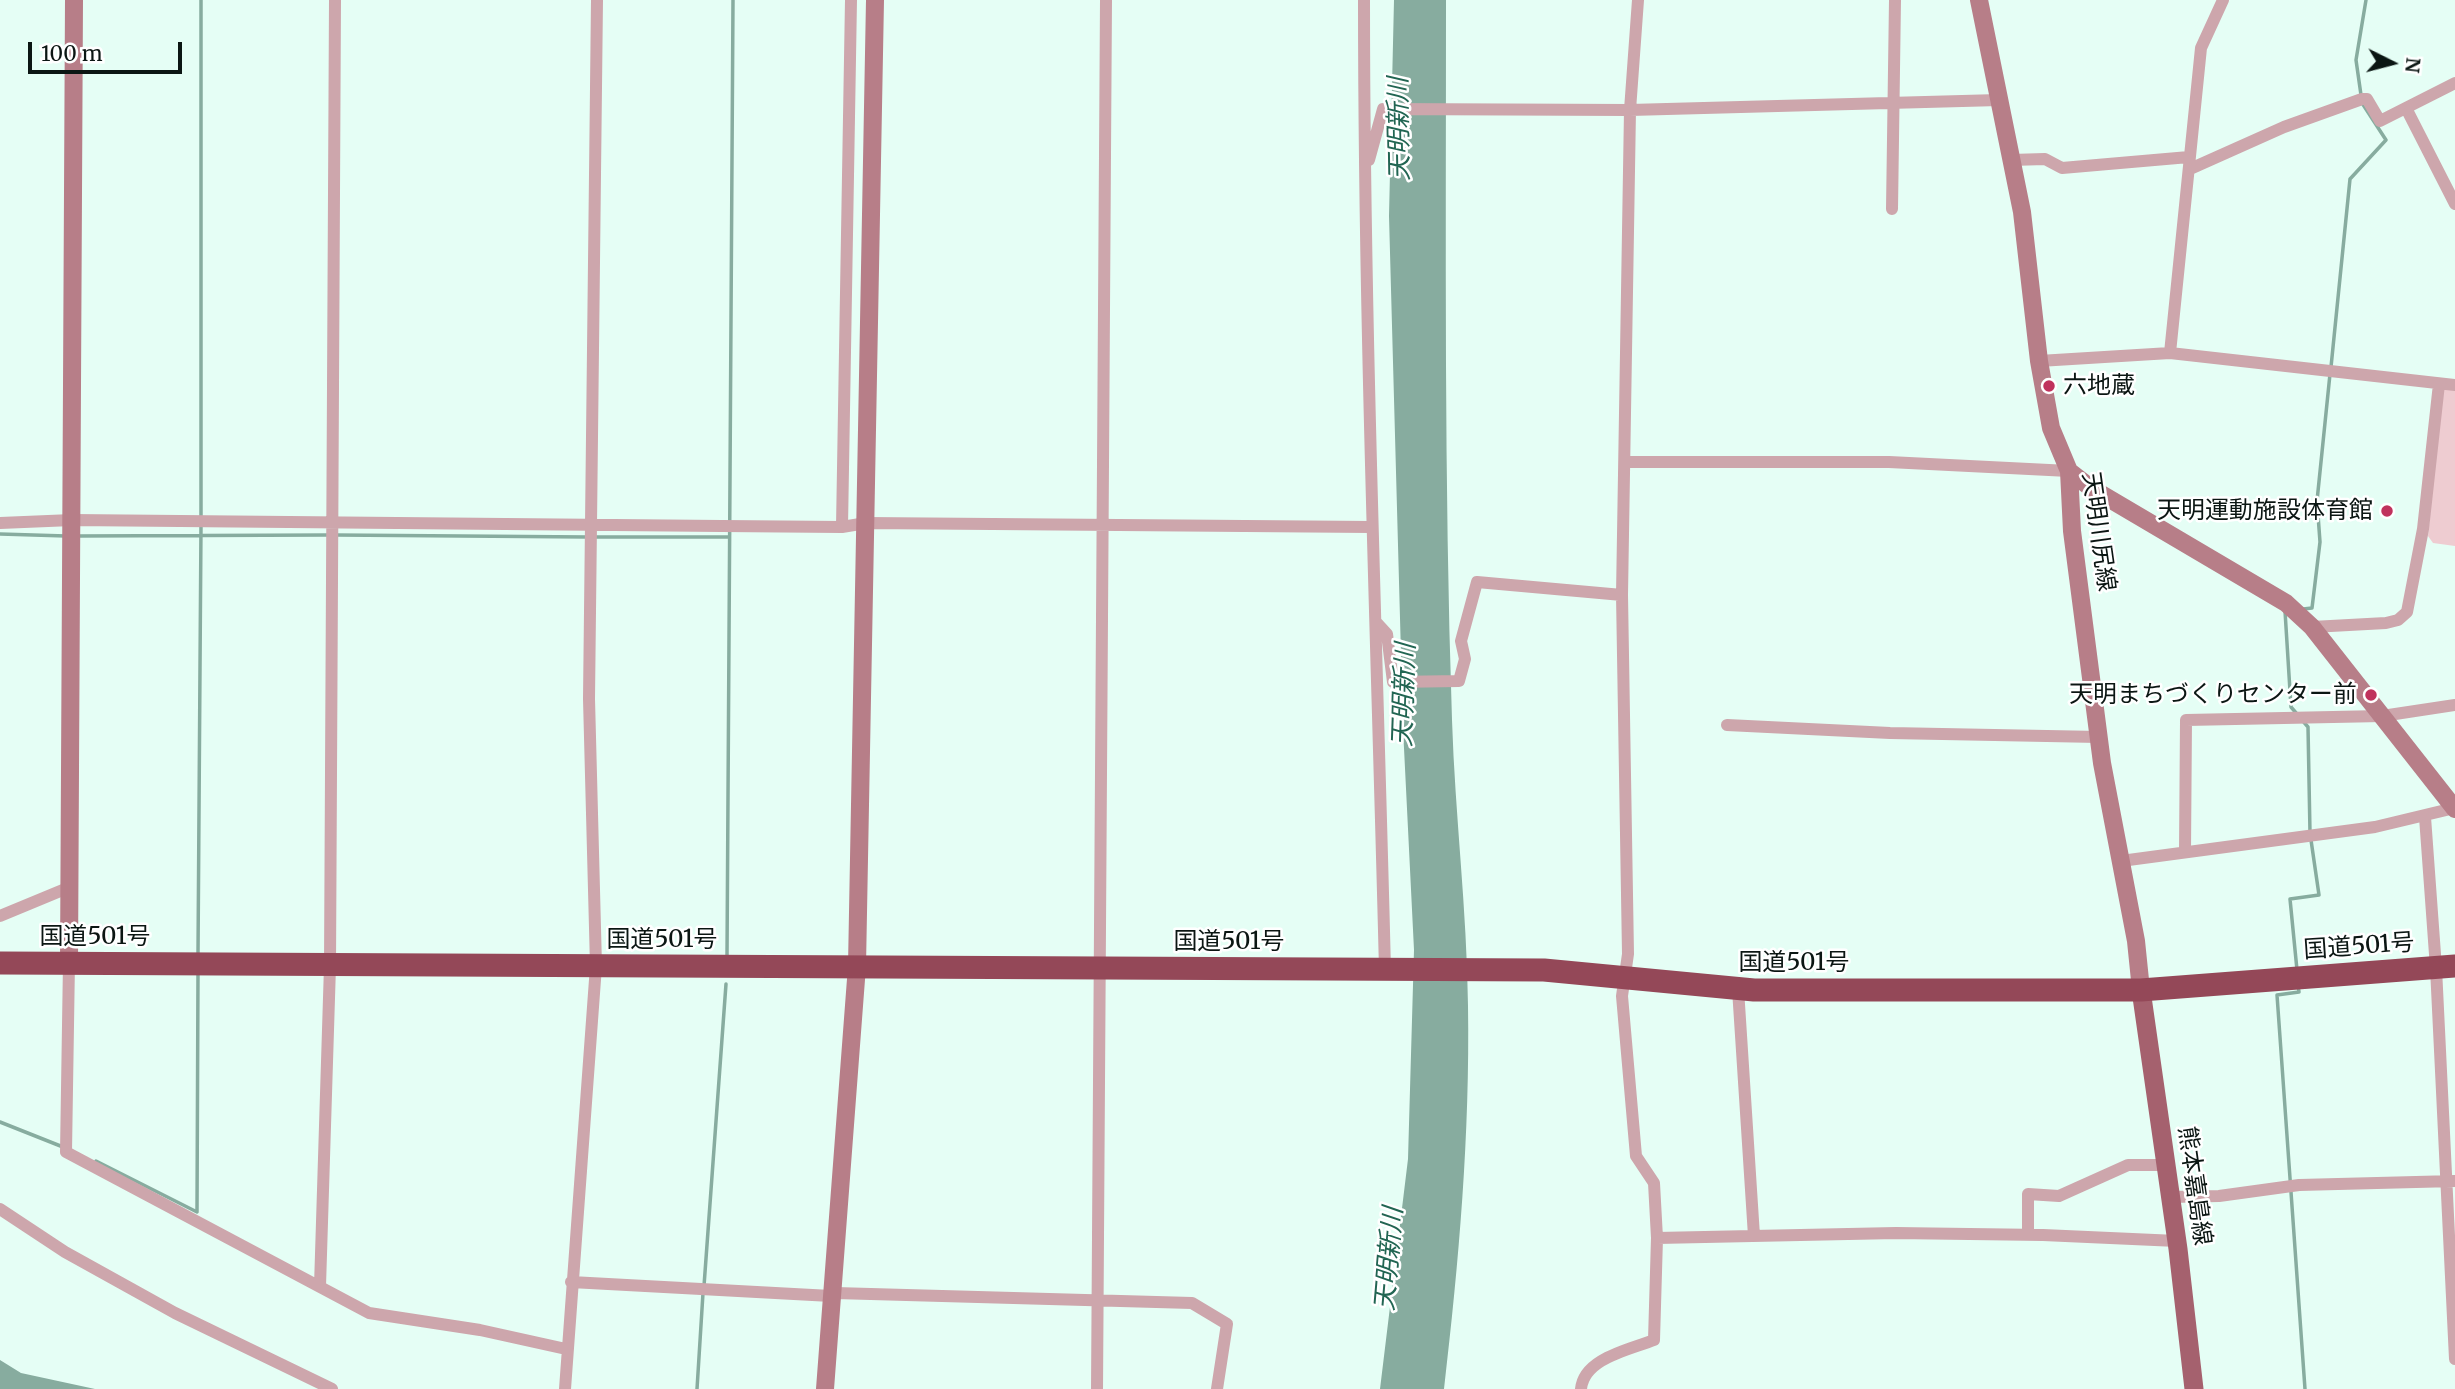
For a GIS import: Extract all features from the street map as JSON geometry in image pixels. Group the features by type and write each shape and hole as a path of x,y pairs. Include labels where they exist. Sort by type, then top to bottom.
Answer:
{"highway":[{"name":"国道501号","path":"0,963 1474,969 1544,970 1738,989 2141,990 2446,967"}],"main road":[{"name":"熊本嘉島線","path":"2141,990 2177,1241 2194,1389"}],"street":[{"path":"74,0 70,887 66,1152 369,1313 566,1349"},
{"path":"320,1286 330,966 330,523 335,0"},
{"path":"565,1389 596,966 589,699 597,0"},
{"path":"842,527 850,0"},
{"path":"825,1389 857,966 875,0"},
{"path":"1097,1389 1106,0"},
{"path":"1364,0 1364,177 1371,527 1389,970"},
{"path":"1581,1389 1581,1380 1589,1369 1599,1362 1654,1340 1657,1238 1654,1183 1636,1156 1622,996 1628,954 1622,595 1630,110 1638,0"},
{"path":"1892,209 1895,0"},
{"name":"天明川尻線","path":"1979,0 2022,212 2039,362 2051,428 2060,457 2069,471 2073,531 2099,737 2141,990"},
{"path":"2170,353 2201,48 2223,0"},
{"path":"2011,160 2045,159 2062,168 2189,163 2362,99 2367,99 2380,121 2407,110 2455,83"},
{"path":"1364,177 1383,109 1630,110 1999,100"},
{"path":"2407,110 2455,204"},
{"path":"2039,362 2170,353 2455,385"},
{"path":"2312,627 2386,623 2398,620 2407,612 2423,529 2439,384"},
{"path":"1626,462 1889,461 2069,471 2091,488 2275,594 2312,627 2455,808 2375,827 2121,861"},
{"path":"0,523 71,528 330,523 1371,527"},
{"path":"1376,622 1387,634 1393,682 1459,681 1465,659 1461,641 1477,582 1622,595"},
{"path":"2185,852 2186,720 2382,716 2455,705"},
{"path":"1727,725 1890,733 2099,737"},
{"path":"2425,817 2446,967 2441,1053 2449,1086 2455,1359"},
{"path":"0,916 70,887"},
{"path":"1738,989 1754,1236"},
{"path":"2441,1053 2455,1052"},
{"path":"2028,1235 2028,1194 2059,1196 2128,1165 2166,1165"},
{"path":"2171,1197 2219,1196 2299,1185 2451,1181"},
{"path":"0,1209 65,1252 175,1313 332,1389"},
{"path":"1657,1238 2028,1235 2177,1241"},
{"path":"571,1282 831,1296 835,1293 1192,1303 1227,1324 1217,1389"}],"shaded area":[{"path":"2442,387 2455,389 2455,546 2433,543 2428,536"}],"water":[{"name":"天明新川","path":"1394,0 1446,0 1449,630 1467,970 1468,1054 1462,1198 1444,1389 1380,1389 1408,1159 1414,950 1403,728 1389,216"},
{"path":"0,1360 21,1373 95,1389 0,1389"}],"waterway":[{"path":"201,0 201,517"},
{"path":"727,956 733,0"},
{"path":"2361,95 2356,60 2366,0"},
{"path":"2331,367 2350,179 2386,140 2362,103"},
{"path":"2303,609 2312,608 2320,542 2317,501 2330,374"},
{"path":"198,954 201,525"},
{"path":"0,534 66,536"},
{"path":"77,536 328,535"},
{"path":"336,535 587,537"},
{"path":"595,537 729,537"},
{"path":"2285,611 2291,707 2297,714"},
{"path":"2302,720 2308,727 2310,833"},
{"path":"2297,970 2290,899 2319,895 2311,840"},
{"path":"96,1161 197,1212 198,973"},
{"path":"704,1286 726,984"},
{"path":"2298,985 2299,992 2277,995 2305,1389"},
{"path":"0,1122 63,1147"},
{"path":"697,1389 703,1293"}],"place":[{"name":"六地蔵","path":"2049,386"},
{"name":"天明運動施設体育館","path":"2387,511"},
{"name":"天明まちづくりセンター前","path":"2371,695"}]}
